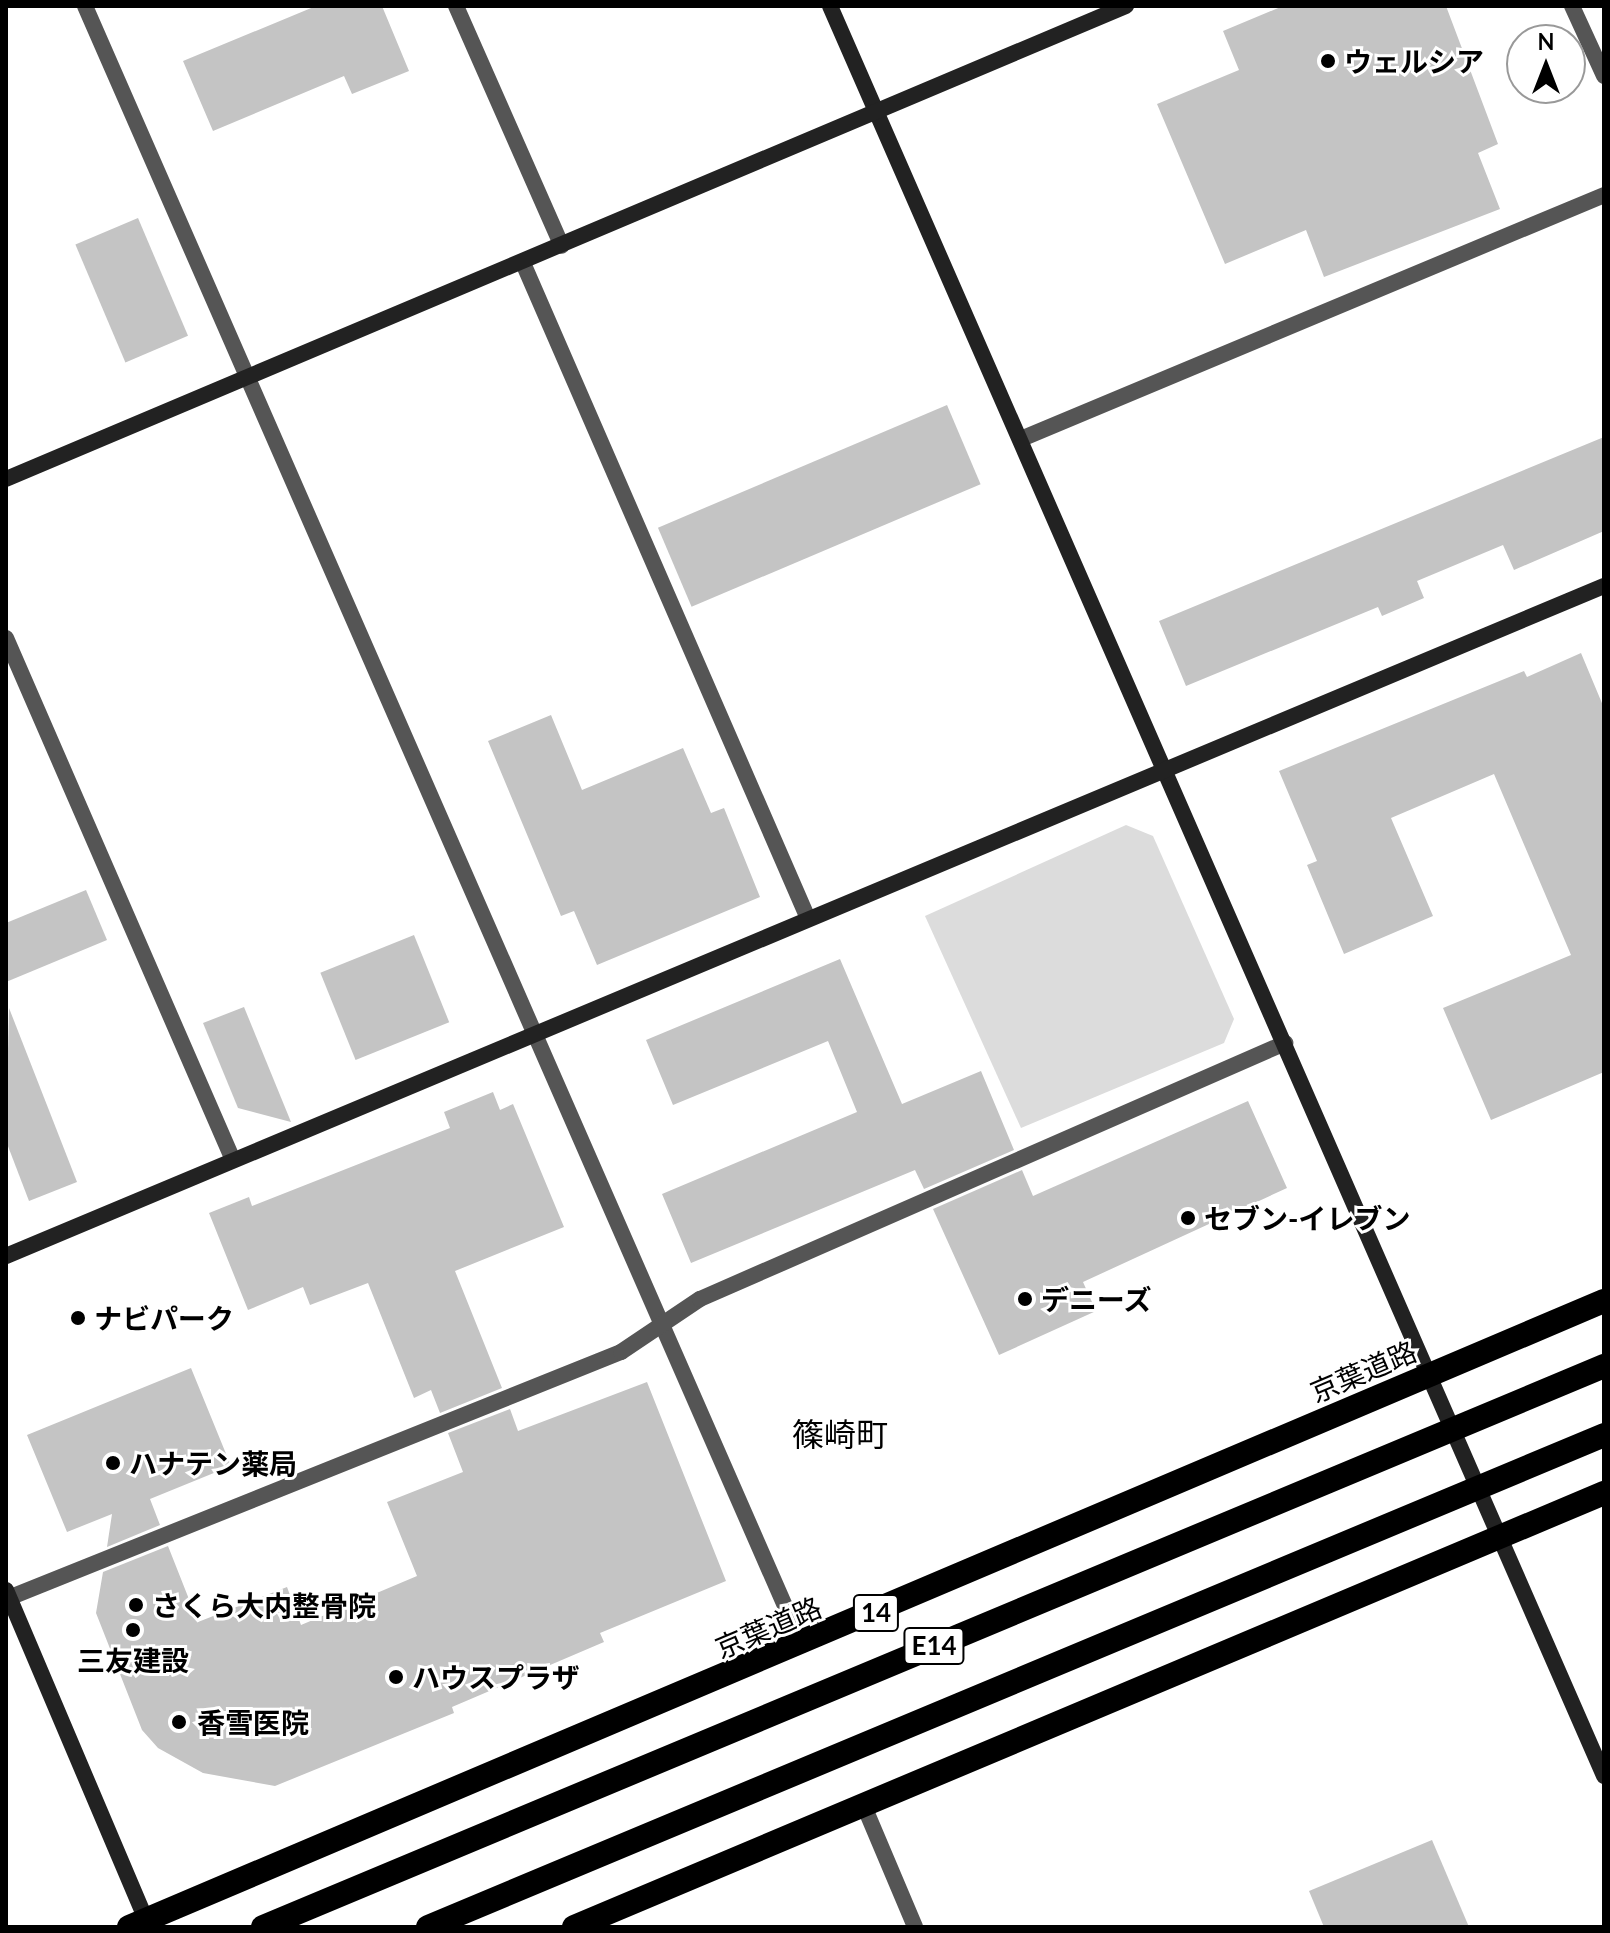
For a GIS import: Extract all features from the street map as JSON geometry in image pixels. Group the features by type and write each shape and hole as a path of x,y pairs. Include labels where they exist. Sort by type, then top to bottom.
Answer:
{"highway":[{"name":"京葉道路","path":"142,1925 1604,1301"},
{"name":"E14","path":"263,1927 1604,1366"},
{"name":"E14","path":"428,1927 1604,1435"},
{"path":"574,1927 1604,1493"}],"street":[{"path":"85,6 534,1038 665,1325 802,1645"},
{"path":"456,6 562,246"},
{"path":"830,6 1428,1375 1503,1538 1604,1776"},
{"path":"6,479 1126,6"},
{"path":"1572,6 1604,76"},
{"path":"1021,439 1604,195"},
{"path":"523,263 807,916"},
{"path":"6,1256 534,1038 807,916 1604,586"},
{"path":"6,638 233,1160"},
{"path":"142,1925 7,1595 621,1352 700,1299 1285,1043"},
{"path":"864,1806 915,1927"}],"shaded area":[{"path":"1126,825 1153,836 1234,1019 1224,1043 1021,1128 925,916"}],"building":[{"path":"316,6 382,6 409,71 352,94 344,76 213,131 183,61"},
{"path":"1283,6 1446,6 1498,144 1478,153 1500,209 1324,277 1306,230 1225,264 1157,104 1239,70 1223,31"},
{"path":"138,218 188,336 125,362 75,245"},
{"path":"947,405 981,484 692,607 658,528"},
{"path":"1604,437 1604,531 1514,570 1503,545 1417,581 1424,598 1382,616 1378,607 1186,686 1159,621"},
{"path":"1581,653 1604,708 1604,1072 1491,1120 1443,1008 1571,955 1494,774 1391,818 1433,916 1344,954 1307,865 1317,861 1279,771 1524,671 1527,677"},
{"path":"551,715 582,790 683,748 711,813 724,808 760,897 597,965 574,911 561,916 488,741"},
{"path":"86,890 107,940 6,982 6,923"},
{"path":"414,935 449,1022 356,1060 320,973"},
{"path":"840,959 902,1104 981,1071 1014,1150 924,1189 915,1170 691,1263 662,1194 857,1112 828,1041 673,1105 646,1040"},
{"path":"244,1007 291,1122 238,1108 203,1023"},
{"path":"9,1008 77,1182 29,1201 6,1141"},
{"path":"493,1092 500,1110 513,1104 564,1227 455,1271 502,1388 440,1413 431,1390 414,1398 368,1283 310,1305 303,1287 248,1310 209,1213 249,1197 252,1206 450,1128 444,1112"},
{"path":"1248,1101 1287,1188 1083,1282 1096,1311 999,1355 933,1209 1022,1170 1033,1196"},
{"path":"191,1368 231,1466 150,1499 160,1525 107,1547 112,1514 67,1532 27,1435"},
{"path":"647,1382 726,1581 600,1633 604,1642 452,1707 454,1713 275,1786 203,1773 158,1748 142,1730 96,1613 103,1572 168,1546 198,1622 287,1587 301,1625 417,1576 387,1502 463,1472 448,1433 510,1409 518,1431"},
{"path":"1432,1840 1469,1927 1324,1927 1309,1891"}],"place":[{"name":"ウェルシア","path":"1328,61"},
{"name":"セブン-イレブン","path":"1188,1218"},
{"name":"デニーズ","path":"1025,1299"},
{"name":"ナビパーク","path":"78,1318"},
{"name":"ハナテン薬局","path":"113,1463"},
{"name":"さくら大内整骨院","path":"136,1605"},
{"name":"三友建設","path":"133,1630"},
{"name":"ハウスプラザ","path":"396,1677"},
{"name":"香雪医院","path":"179,1722"}],"district":[{"name":"篠崎町","path":"840,1434"}]}
